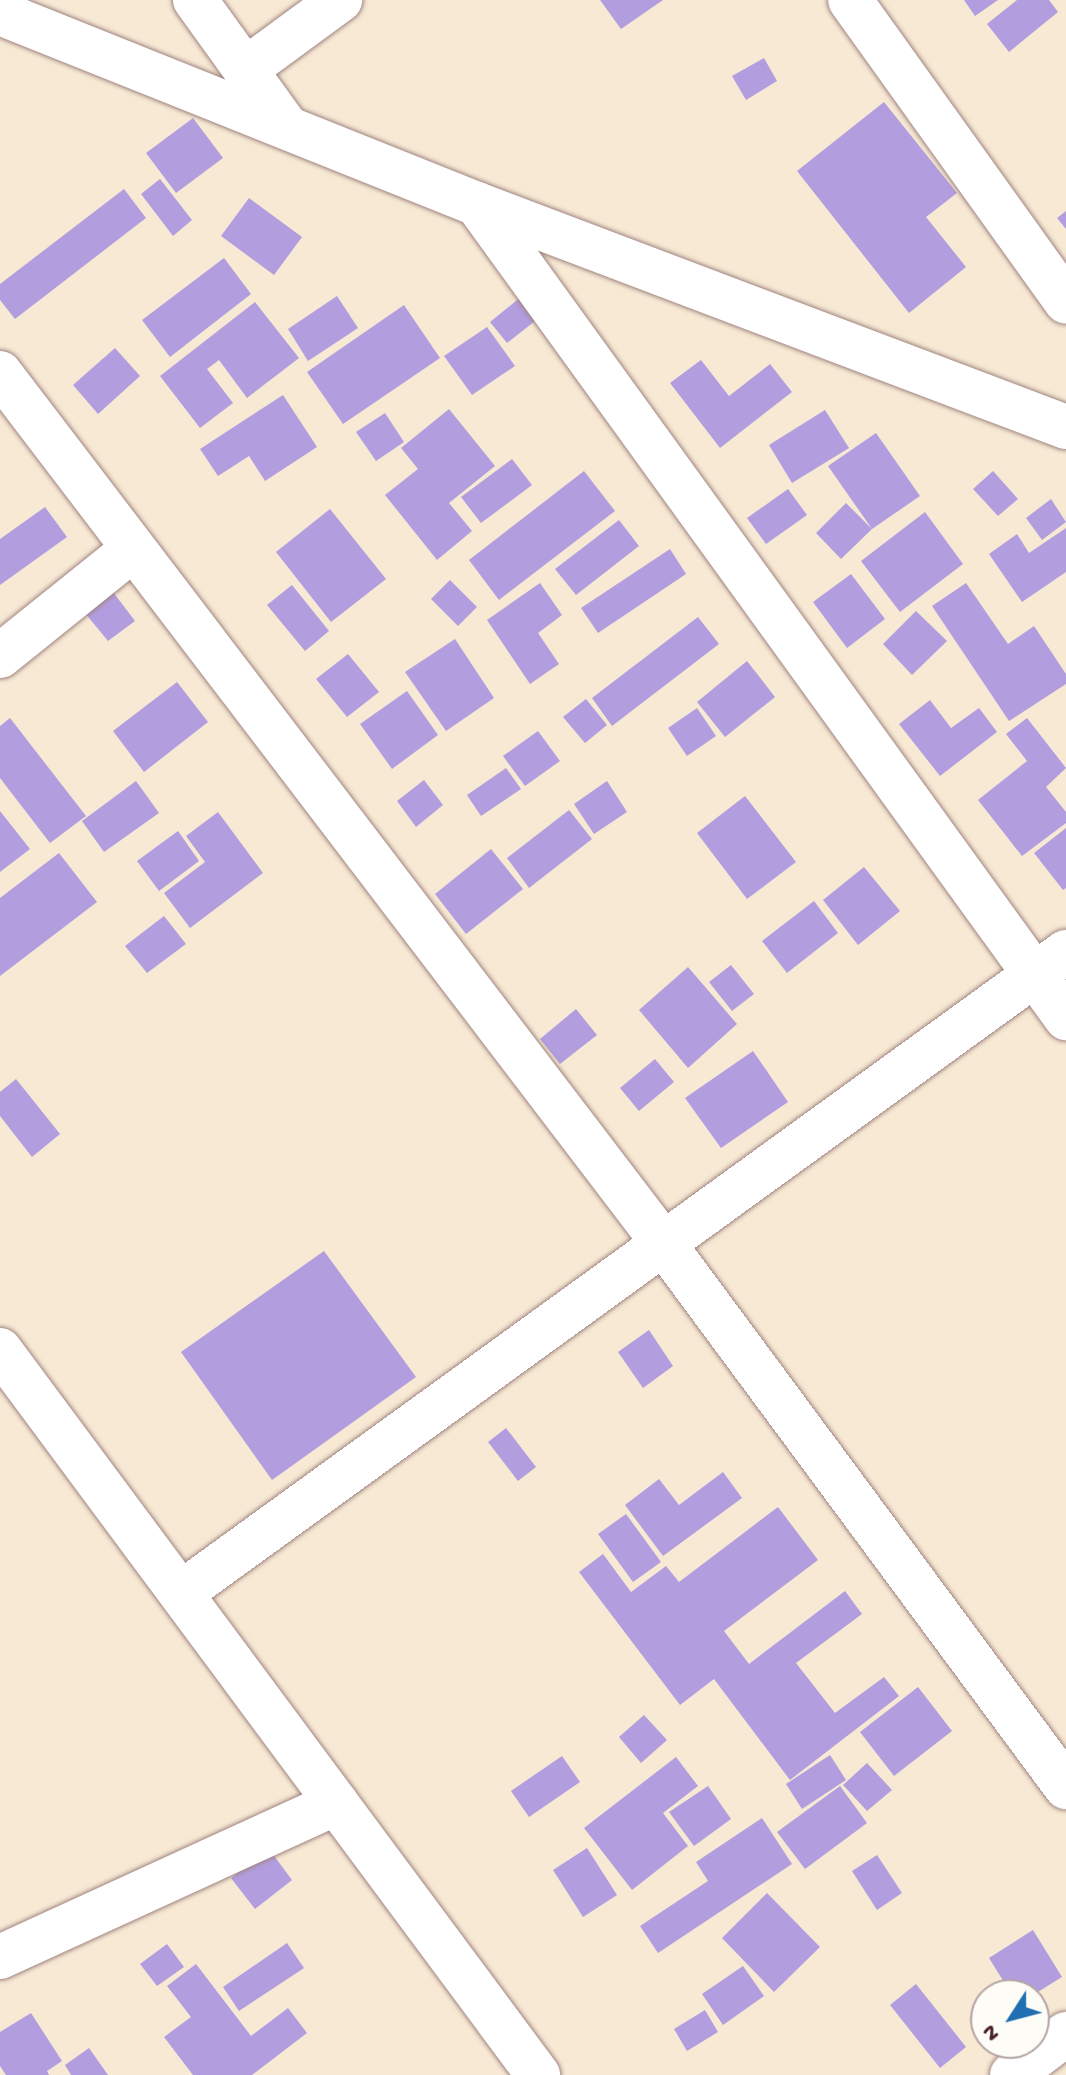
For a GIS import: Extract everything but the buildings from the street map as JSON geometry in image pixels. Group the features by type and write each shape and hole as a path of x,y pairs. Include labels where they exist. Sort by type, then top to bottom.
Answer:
{"street":[{"path":"195,0 285,125"},
{"path":"246,69 340,0"},
{"path":"850,0 1066,302"},
{"path":"0,13 477,204 1066,427"},
{"path":"477,204 1050,963 1066,1018"},
{"path":"0,373 664,1244 1066,1787"},
{"path":"0,656 133,549"},
{"path":"181,1593 1050,963"},
{"path":"0,1350 538,2075"},
{"path":"0,1957 336,1803"},
{"path":"1012,2075 1066,2034"}]}
